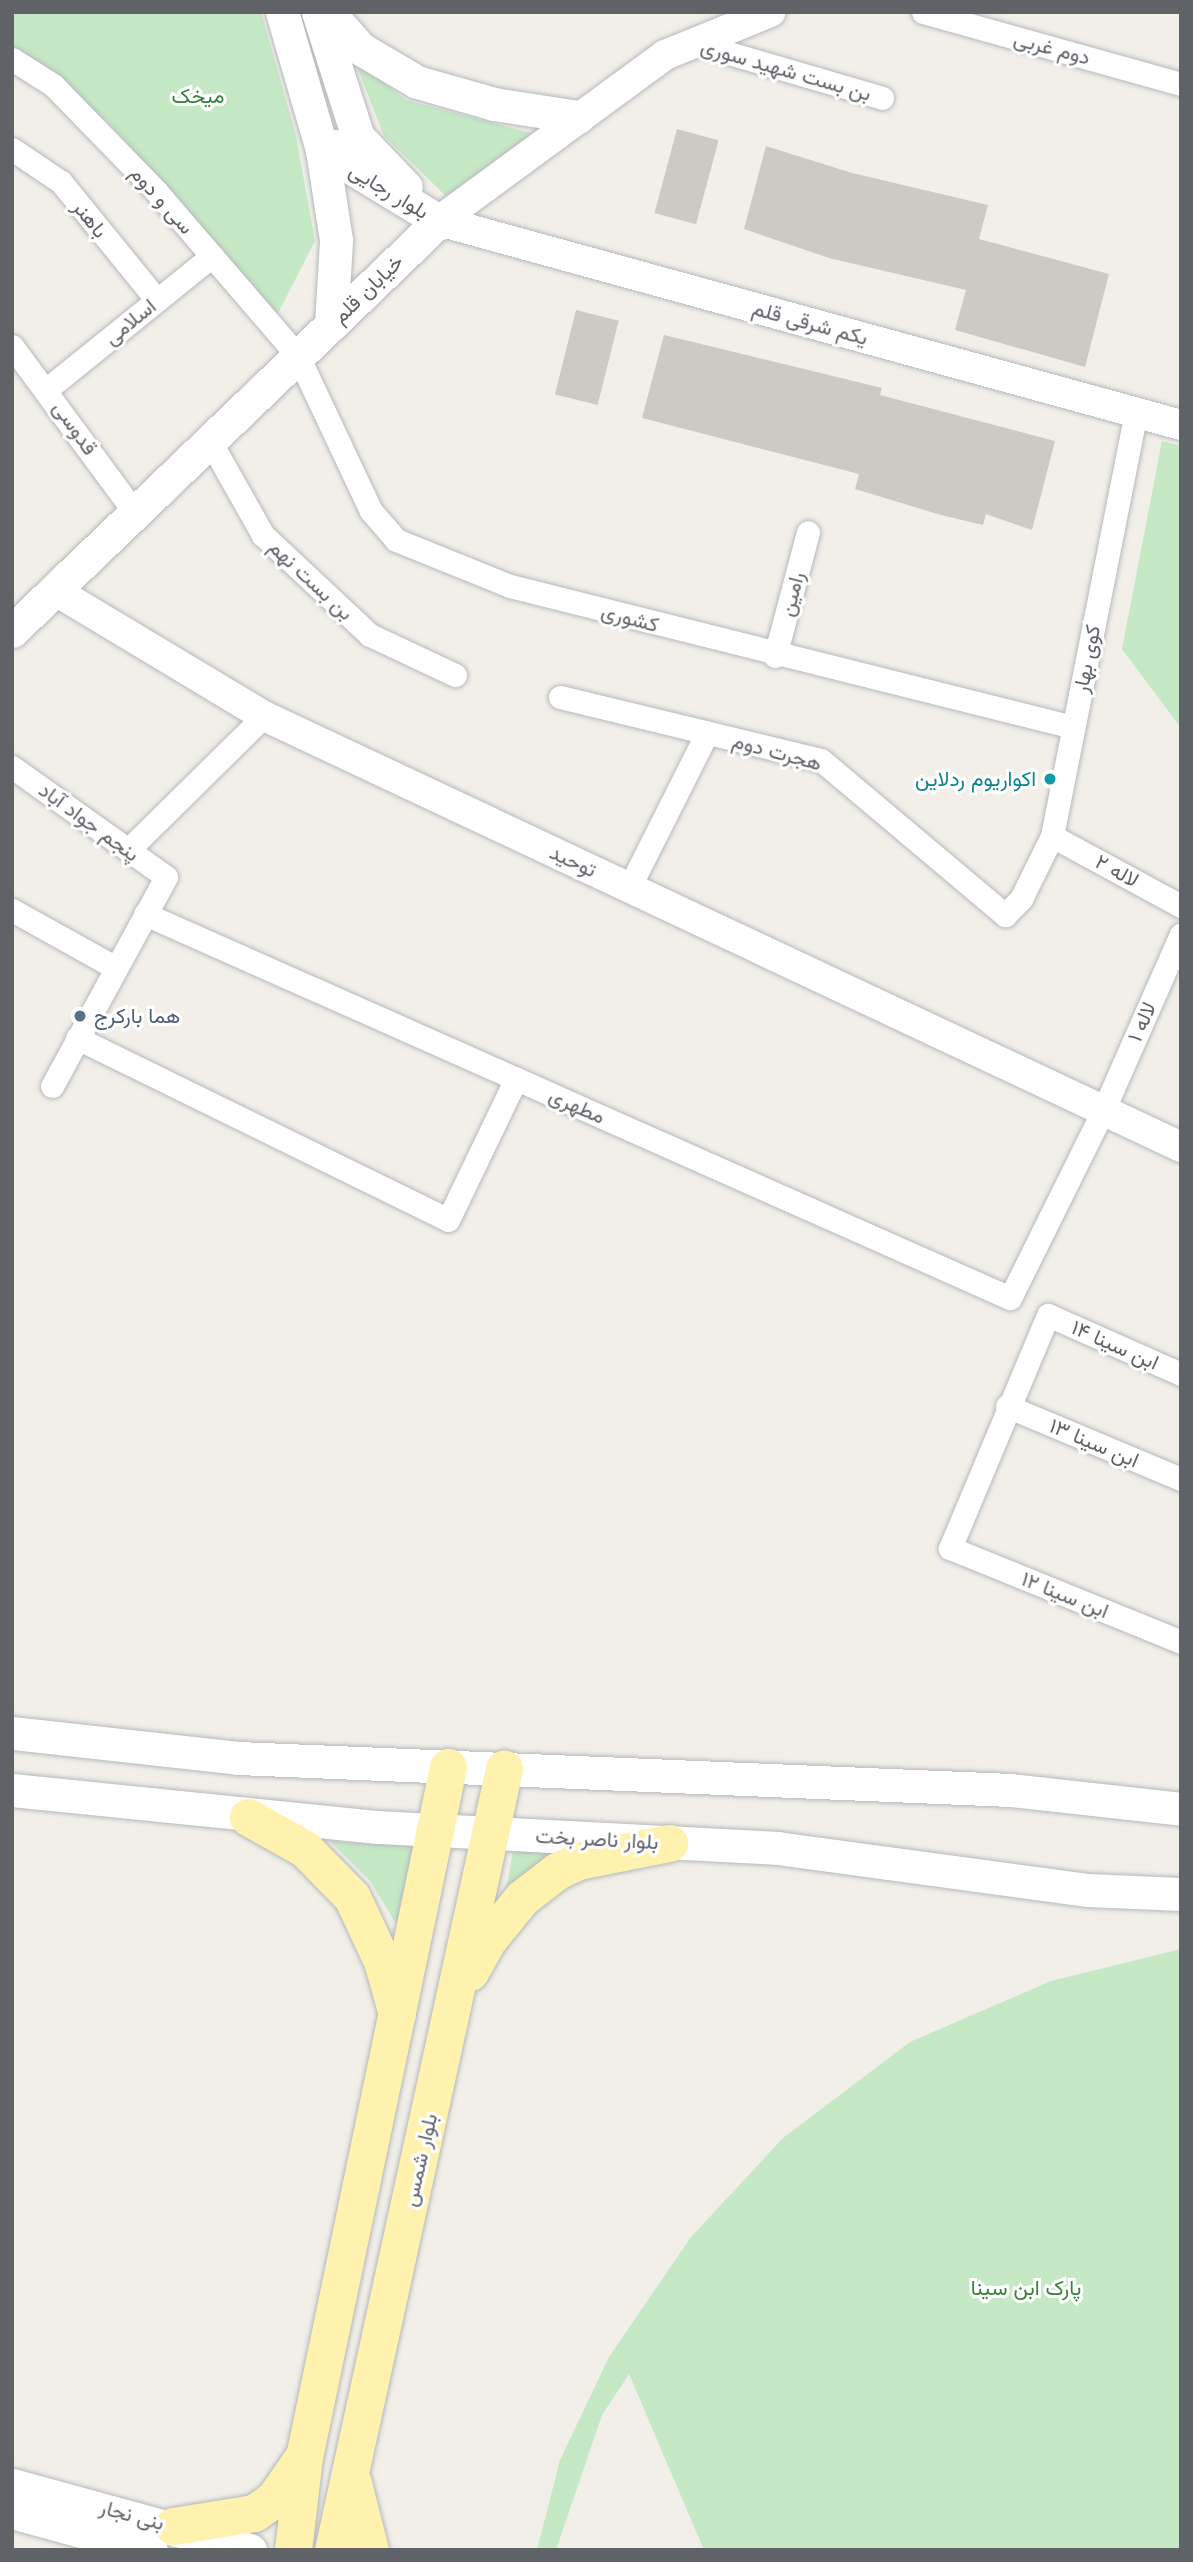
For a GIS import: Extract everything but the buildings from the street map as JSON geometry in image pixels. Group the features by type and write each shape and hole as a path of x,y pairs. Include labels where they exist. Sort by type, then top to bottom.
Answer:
{"main road":[{"path":"282,12 322,150 336,240 331,325"},
{"name":"بلوار رجایی","path":"318,12 358,137 439,221"},
{"path":"328,12 361,50 417,82 494,104 578,117"},
{"path":"322,150 358,137"},
{"name":"بلوار رجایی","path":"322,150 439,221"},
{"name":"خیابان قلم","path":"16,622 54,590 439,221"},
{"path":"12,1733 238,1758 1010,1790 1181,1809"},
{"path":"293,2550 304,2457 398,2019 448,1767"},
{"name":"بلوار شمس","path":"333,2550 504,1769"},
{"name":"بلوار ناصر بخت","path":"12,1790 248,1817 436,1831 777,1849 1088,1890 1181,1894"},
{"path":"248,1817 305,1849 352,1897 382,1961 398,2019"},
{"path":"455,2001 487,1941 541,1882 578,1861 669,1843"},
{"path":"162,2538 254,2514 274,2499 304,2457"},
{"path":"351,2470 370,2550"},
{"name":"بنی نجار","path":"12,2485 162,2538"},
{"name":"بنی نجار","path":"12,2512 250,2550"}],"street":[{"name":"خیابان قلم","path":"439,221 578,117 691,42 771,12"},
{"name":"دوم غربی","path":"923,12 1181,84"},
{"name":"بن بست شهید سوری","path":"691,42 882,98"},
{"name":"سی و دوم","path":"12,59 52,85 212,256 298,356"},
{"name":"باهنر","path":"12,149 61,182 157,300"},
{"name":"یکم شرقی قلم","path":"439,221 1181,425"},
{"name":"اسلامی","path":"47,389 212,256"},
{"name":"قدوسی","path":"12,346 47,389 135,513"},
{"name":"کشوری","path":"298,356 370,511 396,540 510,586 775,656 1073,727"},
{"name":"کوی بهار","path":"1021,900 1052,836 1136,412"},
{"name":"بن بست نهم","path":"209,442 262,535 370,635 455,675"},
{"name":"رامین","path":"775,656 808,531"},
{"name":"توحید","path":"54,590 264,716 1181,1147"},
{"name":"هجرت دوم","path":"560,697 821,760 998,913 1015,909 1021,900"},
{"path":"128,850 264,716"},
{"path":"629,888 707,733"},
{"name":"پنجم جواد آباد","path":"12,767 166,877 145,915"},
{"name":"لاله ۲","path":"1052,836 1181,906"},
{"path":"12,910 116,968"},
{"path":"52,1086 145,915"},
{"name":"مطهری","path":"145,915 1010,1298"},
{"name":"لاله ۱","path":"1010,1298 1103,1111 1181,934"},
{"path":"78,1038 448,1220 516,1079"},
{"name":"ابن سینا ۱۴","path":"1007,1406 1048,1315 1181,1374"},
{"name":"ابن سینا ۱۳","path":"1007,1406 1181,1479"},
{"name":"ابن سینا ۱۲","path":"1007,1406 950,1548 1181,1642"}],"green space":[{"name":"میخک","path":"12,12 261,12 296,136 315,241 277,315 109,123 12,45"},
{"path":"354,59 406,100 535,134 446,196 384,136"},
{"path":"1162,441 1181,446 1181,728 1122,649"},
{"path":"330,1841 421,1847 400,1930 370,1881"},
{"path":"513,1850 577,1852 504,1904"},
{"name":"پارک ابن سینا","path":"1181,1949 1181,2550 704,2550 629,2374 602,2415 556,2550 537,2550 560,2460 609,2357 691,2237 783,2138 910,2042 1051,1981"}],"place":[{"name":"اکواریوم ردلاین","path":"1050,779"},
{"name":"هما بارکرج","path":"80,1016"}]}
